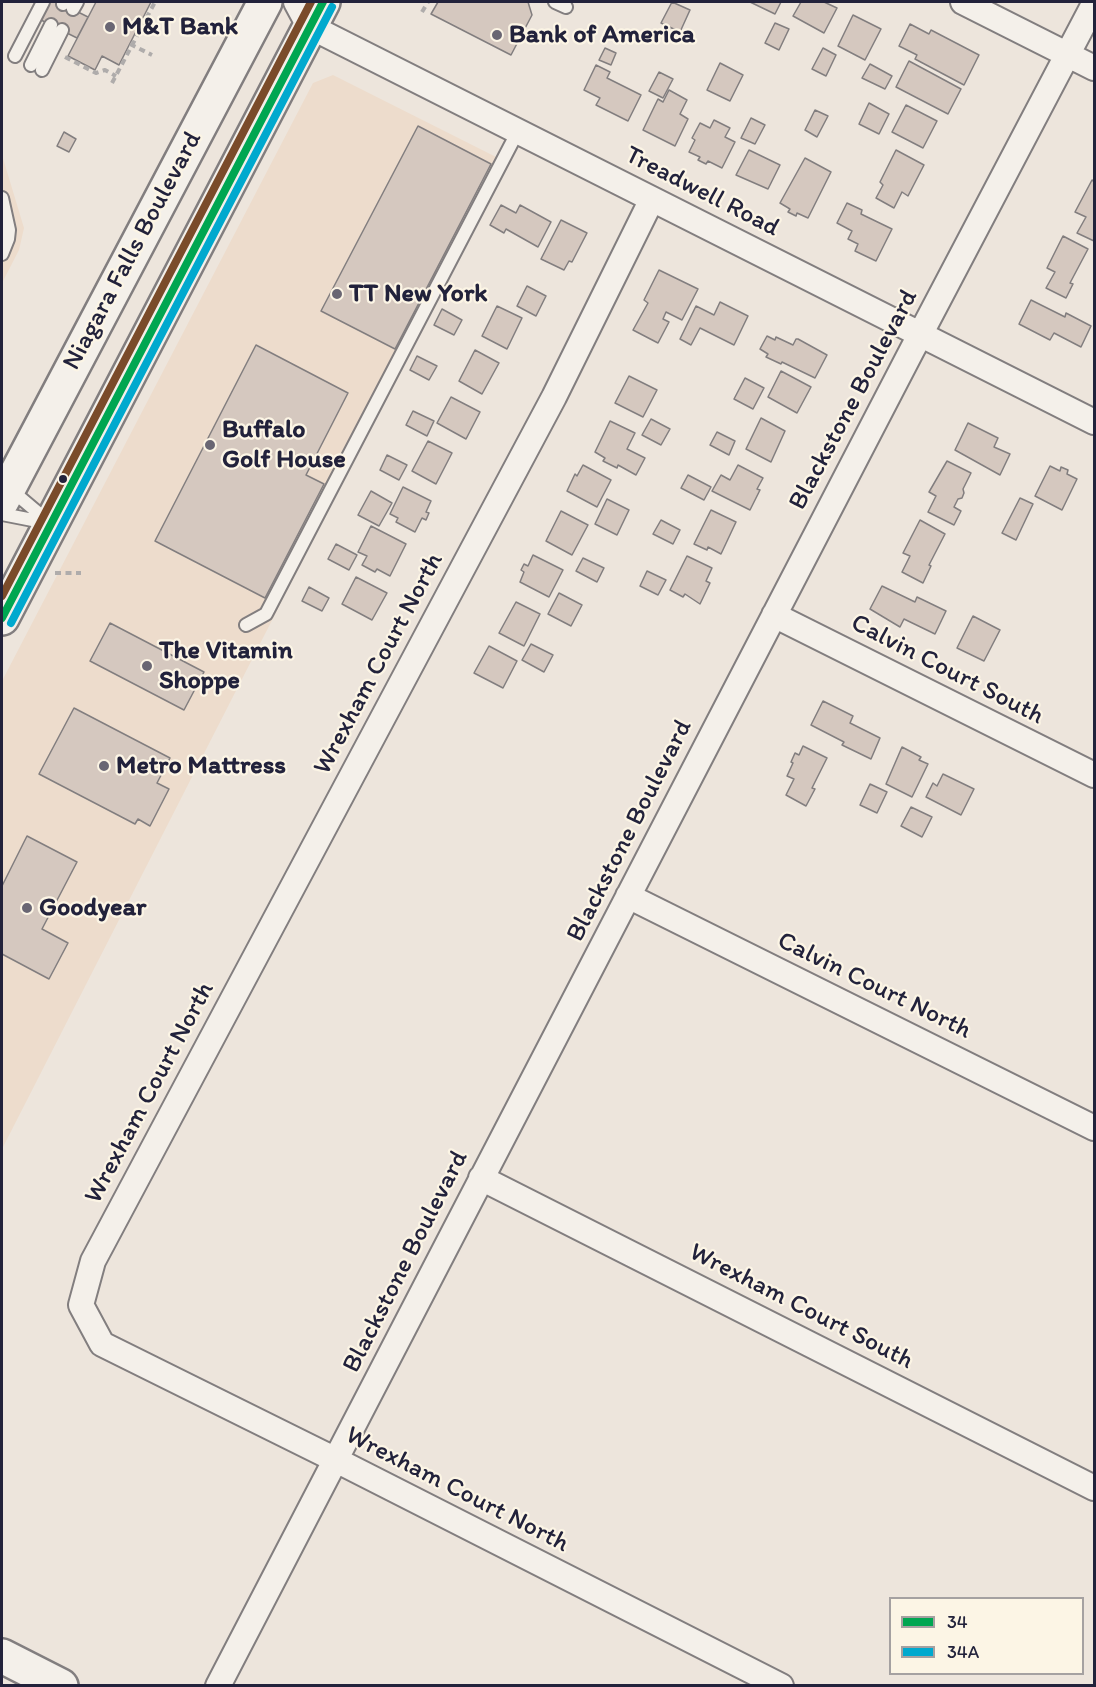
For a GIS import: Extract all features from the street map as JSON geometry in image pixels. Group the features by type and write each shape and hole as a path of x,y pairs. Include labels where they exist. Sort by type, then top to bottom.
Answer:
{"main road":[{"name":"Niagara Falls Boulevard","path":"3,497 265,2"},
{"name":"Niagara Falls Boulevard","path":"2,618 309,10"},
{"path":"2,1656 61,1686"}],"street":[{"path":"963,2 1095,68"},
{"name":"Blackstone Boulevard","path":"218,1686 920,334 1095,4"},
{"name":"Treadwell Road","path":"309,10 518,131 1095,422"},
{"name":"Wrexham Court North","path":"652,199 554,397 93,1261 81,1305 102,1344 781,1686"},
{"name":"Calvin Court South","path":"774,615 1095,775"},
{"name":"Calvin Court North","path":"628,896 1095,1128"},
{"name":"Wrexham Court South","path":"481,1178 1095,1488"}],"lane":[{"path":"15,56 43,2"},
{"path":"36,67 56,28"},
{"path":"246,625 266,614 518,131"},
{"path":"2,198 9,230 2,254"},
{"path":"3,497 50,523"},
{"path":"3,497 50,523"}],"path":[{"path":"112,83 155,2"},
{"path":"422,12 428,2"},
{"path":"131,44 152,55"},
{"path":"57,53 96,74 105,70 116,76"},
{"path":"50,573 81,573"}],"shaded area":[{"path":"333,75 506,162 2,1149 2,681 313,83"},
{"path":"2,155 24,228 19,250 2,283"}],"building":[{"path":"48,2 58,2 88,17 77,38 39,19"},
{"name":"M&T Bank","path":"96,2 151,2 119,65 102,56 95,70 68,56"},
{"name":"Bank of America","path":"438,2 528,2 532,15 511,55 431,14"},
{"path":"672,2 690,10 680,32 661,23"},
{"path":"750,2 781,2 775,14"},
{"path":"801,2 824,2 837,8 824,33 793,16"},
{"path":"853,15 881,29 865,60 838,46"},
{"path":"775,23 789,29 779,50 765,43"},
{"path":"910,24 929,34 931,30 979,55 964,85 915,59 917,55 899,46"},
{"path":"605,48 616,53 611,65 599,60"},
{"path":"823,48 836,55 826,76 812,69"},
{"path":"909,61 961,89 948,114 896,87"},
{"path":"720,63 743,75 730,101 707,90"},
{"path":"870,64 892,76 885,89 862,78"},
{"path":"596,65 610,72 607,78 641,95 628,121 596,105 600,98 584,90"},
{"path":"659,72 673,79 663,98 649,91"},
{"path":"669,90 687,100 680,114 688,119 675,146 643,130 658,99 663,102"},
{"path":"869,103 889,114 879,134 859,124"},
{"path":"906,105 937,121 923,148 892,132"},
{"path":"815,110 828,116 817,137 805,130"},
{"path":"751,118 765,125 755,144 741,138"},
{"path":"714,120 730,128 725,137 735,142 722,168 708,161 706,164 698,160 700,157 689,152 695,140 692,138 700,123 710,128"},
{"path":"418,126 491,164 395,349 321,311"},
{"path":"64,132 76,139 69,152 57,146"},
{"path":"749,150 780,165 768,189 736,175"},
{"path":"896,150 924,165 908,196 902,192 894,208 876,198 883,185 880,182"},
{"path":"805,158 831,172 808,218 788,212 790,209 780,203"},
{"path":"1092,180 1094,181 1094,241 1077,233 1086,217 1075,212"},
{"path":"847,203 862,210 861,214 892,229 876,261 855,251 858,244 848,239 852,231 837,223"},
{"path":"501,205 516,213 520,205 551,222 538,247 506,229 504,233 490,225"},
{"path":"561,220 587,233 572,262 569,261 564,270 541,259"},
{"path":"1063,236 1088,249 1070,283 1073,284 1066,298 1046,288 1055,272 1047,268"},
{"path":"659,270 698,289 682,320 666,312 663,319 669,322 658,343 633,330 648,303 644,300"},
{"path":"527,286 546,296 536,316 517,306"},
{"path":"1031,300 1065,317 1066,313 1091,326 1081,347 1054,333 1050,340 1019,324"},
{"path":"720,302 748,316 734,345 700,328 691,345 680,339 696,306 714,315"},
{"path":"497,306 522,318 507,349 482,336"},
{"path":"442,309 462,320 454,335 434,325"},
{"path":"767,336 775,340 776,337 793,345 798,339 827,355 815,378 766,357 768,354 760,349"},
{"path":"256,345 348,393 306,475 324,484 265,598 155,541"},
{"path":"475,350 499,363 482,394 459,381"},
{"path":"417,356 437,366 429,380 410,370"},
{"path":"781,371 811,387 797,413 768,397"},
{"path":"629,376 657,390 643,417 615,403"},
{"path":"745,378 764,388 753,409 734,399"},
{"path":"451,397 480,412 466,439 437,423"},
{"path":"413,411 434,421 427,436 406,425"},
{"path":"761,418 785,431 771,462 746,449"},
{"path":"651,419 670,429 661,445 642,435"},
{"path":"610,421 635,433 627,449 645,458 636,475 618,465 617,468 603,461 605,458 595,452"},
{"path":"968,423 998,438 994,447 1010,454 1000,475 955,450"},
{"path":"717,432 735,441 729,455 710,445"},
{"path":"428,441 452,453 436,484 412,471"},
{"path":"387,455 407,465 399,480 380,470"},
{"path":"947,461 971,473 963,489 962,498 958,499 954,507 961,511 954,525 928,512 936,496 929,492"},
{"path":"583,465 611,480 597,507 567,491 575,474 577,476"},
{"path":"738,465 763,478 750,510 712,491 721,475 730,480"},
{"path":"1050,466 1060,471 1061,467 1068,470 1067,474 1077,479 1062,510 1035,496"},
{"path":"688,475 711,487 704,500 681,488"},
{"path":"403,487 431,501 426,512 429,513 426,520 422,518 415,532 396,522 398,518 390,514"},
{"path":"371,491 392,503 379,526 358,515"},
{"path":"1020,498 1033,504 1016,540 1002,533"},
{"path":"607,499 629,510 617,535 595,524"},
{"path":"711,510 736,522 721,554 708,547 707,550 694,544"},
{"path":"561,511 588,525 572,555 546,541"},
{"path":"661,520 680,530 673,544 653,534"},
{"path":"920,520 945,534 929,565 931,566 923,583 902,572 910,556 903,553"},
{"path":"371,526 406,544 390,576 362,565 367,556 358,552"},
{"path":"336,544 357,555 349,570 328,559"},
{"path":"533,555 563,570 549,597 520,582 524,572 521,570 524,564 528,566"},
{"path":"687,556 712,568 706,581 710,583 700,604 685,594 683,597 670,590"},
{"path":"583,558 604,568 597,582 576,571"},
{"path":"647,571 666,580 658,595 640,586"},
{"path":"356,577 387,593 372,620 342,604"},
{"path":"882,586 915,602 917,597 946,611 935,634 904,619 900,627 870,609"},
{"path":"309,587 329,598 322,611 302,601"},
{"path":"559,593 582,605 571,626 548,614"},
{"path":"516,602 540,614 524,646 499,633"},
{"path":"973,616 1000,630 984,661 957,648"},
{"name":"The Vitamin Shoppe","path":"110,623 204,672 184,710 90,661"},
{"path":"531,644 553,655 544,672 522,660"},
{"path":"489,646 517,661 503,688 474,673"},
{"path":"823,701 853,716 850,723 880,738 871,759 842,745 844,742 811,725"},
{"name":"Metro Mattress","path":"74,708 170,758 157,783 169,789 150,826 138,819 135,824 39,774"},
{"path":"803,746 827,758 806,806 786,795 794,779 787,776 793,763 791,762 795,753 799,755"},
{"path":"902,747 921,757 919,760 928,764 912,797 886,784"},
{"path":"943,774 974,789 961,815 926,797 933,783 937,786"},
{"path":"870,784 887,792 877,813 860,805"},
{"path":"911,807 932,817 922,837 901,826"},
{"name":"Goodyear","path":"27,836 77,862 42,929 68,943 49,979 2,954 2,886"}],"transit line":[{"path":"2,596 311,2"},
{"name":"34","path":"2,618 323,2"},
{"name":"34A","path":"11,623 332,7"}],"place":[{"name":"M&T Bank","path":"110,27"},
{"name":"Bank of America","path":"497,35"},
{"name":"TT New York","path":"337,294"},
{"name":"Buffalo Golf House","path":"210,445"},
{"name":"The Vitamin Shoppe","path":"147,666"},
{"name":"Metro Mattress","path":"104,766"},
{"name":"Goodyear","path":"27,908"}]}
